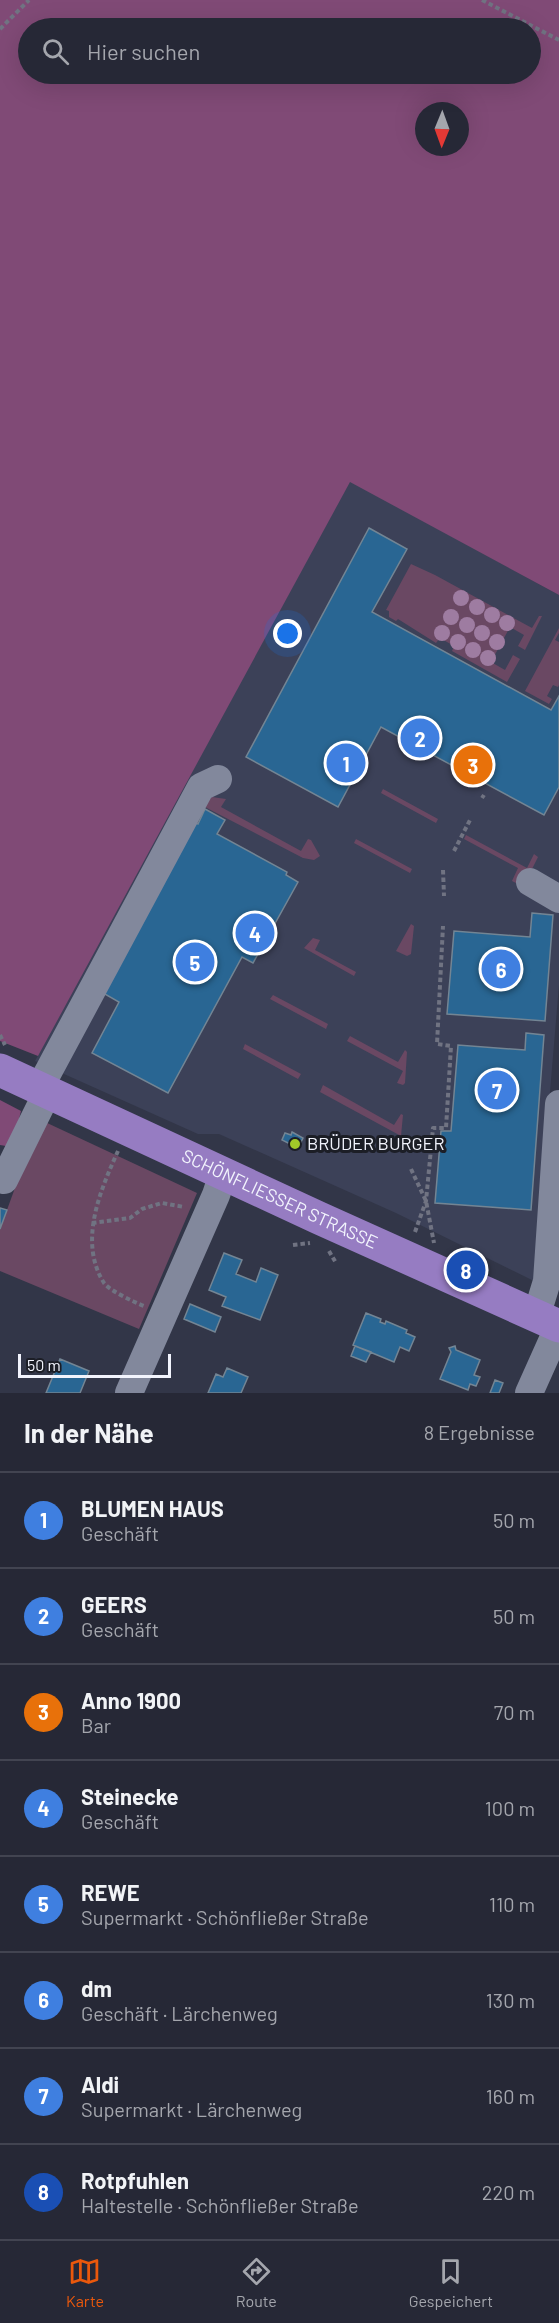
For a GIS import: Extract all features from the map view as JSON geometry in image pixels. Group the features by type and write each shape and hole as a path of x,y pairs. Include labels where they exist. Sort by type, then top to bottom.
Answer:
{"main road":[{"name":"SCHÖNFLIESSER STRASSE","path":"0,1071 551,1323"}],"street":[{"path":"4,1180 43,1091 201,787 218,779"},
{"path":"530,882 559,899"},
{"path":"529,1393 551,1323 547,1281 559,1104"},
{"path":"129,1393 208,1214 223,1174"}],"path":[{"path":"0,29 29,0"},
{"path":"482,0 517,18"},
{"path":"541,31 559,40"},
{"path":"454,851 470,820"},
{"path":"443,870 444,896"},
{"path":"419,1224 426,1202 433,1128 446,1128 451,1046 437,1044 443,926"},
{"path":"118,1150 92,1222 94,1257 105,1284 132,1301 164,1315"},
{"path":"411,1169 426,1202 435,1249"},
{"path":"92,1222 130,1218 142,1209 162,1203 180,1205 208,1214"}],"shaded area":[{"path":"0,0 559,0 559,595 350,482 38,1056 0,1041"},
{"path":"350,481 559,595 559,985 534,1281 396,1213 219,1134 198,1134 35,1061"},
{"path":"411,564 532,628 539,616 542,616 525,650 518,646 524,635 510,627 491,662 505,670 513,655 520,659 507,682 452,651 454,646 440,638 436,643 398,619 396,621 389,617 389,611 386,610"},
{"path":"559,628 555,640 559,642 559,685 558,687 553,685 547,696 552,699 549,704 525,691"},
{"path":"383,789 438,819 436,823 381,793"},
{"path":"212,797 226,799 221,807 301,851 308,839 311,840 320,856 314,860 303,858 203,806"},
{"path":"466,835 527,868 534,854 538,857 525,883 518,884 512,881 518,868 464,839"},
{"path":"356,839 412,869 410,873 354,843"},
{"path":"411,924 414,926 411,954 407,956 396,951"},
{"path":"313,938 320,940 315,950 356,972 354,976 304,948"},
{"path":"273,995 328,1024 326,1029 270,999"},
{"path":"350,1036 398,1062 405,1050 407,1052 405,1083 403,1085 397,1083 403,1071 347,1041"},
{"path":"245,1044 301,1074 298,1079 243,1049"},
{"path":"323,1085 394,1125 401,1114 403,1115 401,1136 320,1092"},
{"path":"0,1100 21,1111 12,1147 0,1145"},
{"path":"45,1122 197,1193 139,1329 0,1271 0,1229 23,1166"}],"building":[{"path":"369,528 407,549 372,612 551,710 559,696 559,787 544,815 381,727 338,807 246,757"},
{"path":"205,809 225,820 217,834 287,872 286,875 298,882 253,963 242,957 168,1093 92,1053 119,1002 103,993"},
{"path":"532,913 553,915 545,1021 447,1014 454,931 530,937"},
{"path":"526,1033 544,1035 531,1210 435,1203 441,1131 451,1131 458,1045 525,1050"},
{"name":"BRÜDER BURGER","path":"292,1132 303,1138 298,1148 282,1140 285,1133 291,1135"},
{"path":"0,1208 7,1210 0,1229"},
{"path":"224,1253 242,1260 236,1274 256,1282 261,1268 278,1275 260,1320 222,1306 226,1297 209,1290"},
{"path":"190,1304 221,1317 215,1332 184,1319"},
{"path":"366,1313 381,1319 380,1322 385,1324 386,1321 407,1330 406,1333 415,1337 409,1351 400,1347 394,1362 353,1345"},
{"path":"355,1346 371,1352 366,1362 351,1356"},
{"path":"455,1346 456,1350 480,1360 474,1375 480,1377 476,1386 470,1384 468,1390 440,1379 451,1352 449,1348"},
{"path":"60,1359 89,1371 80,1393 46,1393"},
{"path":"227,1368 248,1377 241,1393 208,1393 216,1374 223,1377"},
{"path":"495,1380 503,1383 499,1393 490,1393"}],"place":[{"name":"GEERS","path":"420,738"},
{"name":"BLUMEN HAUS","path":"346,763"},
{"name":"Anno 1900","path":"473,765"},
{"name":"Steinecke","path":"255,933"},
{"name":"REWE","path":"195,962"},
{"name":"dm","path":"501,969"},
{"name":"Aldi","path":"497,1090"},
{"name":"BRÜDER BURGER","path":"295,1144"},
{"name":"Rotpfuhlen","path":"466,1270"}]}
